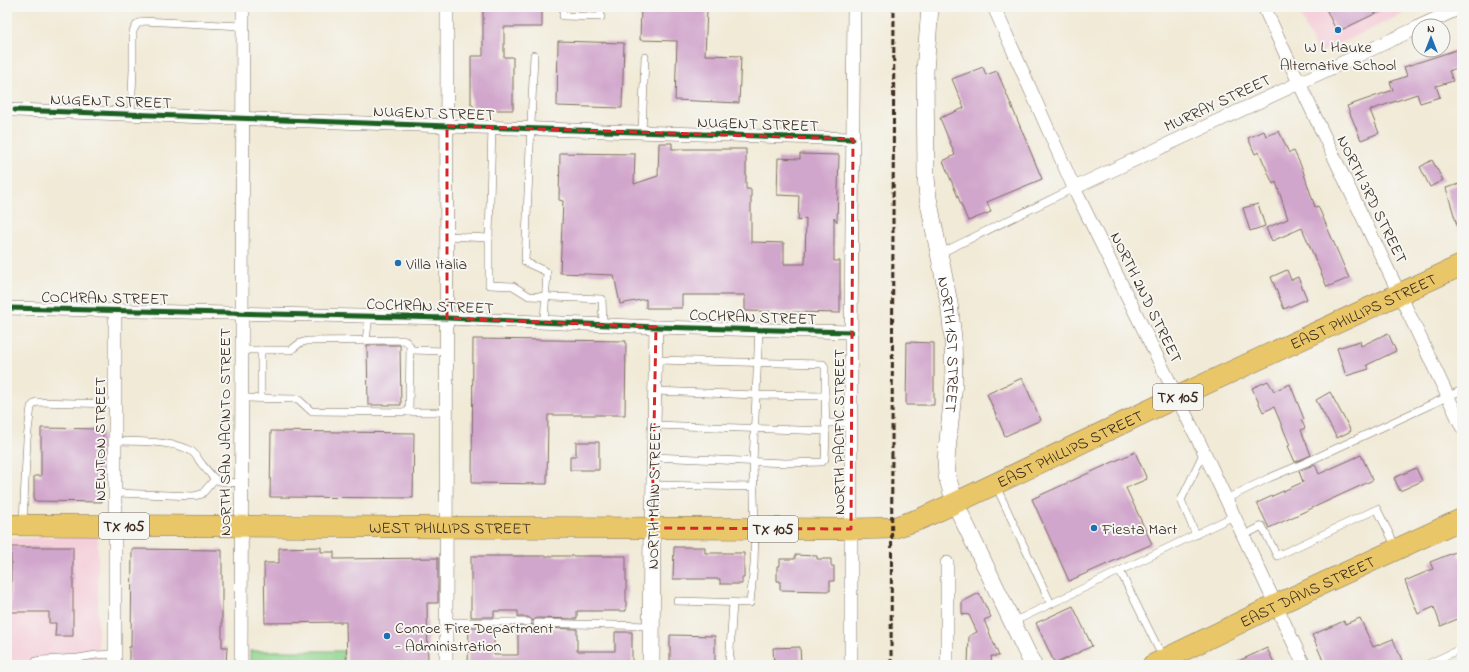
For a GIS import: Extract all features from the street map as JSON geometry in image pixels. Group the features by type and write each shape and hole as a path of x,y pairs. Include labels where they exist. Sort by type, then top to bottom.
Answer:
{"main road":[{"name":"EAST PHILLIPS STREET","path":"893,528 920,519 955,503 1177,397 1462,265"},
{"name":"EAST DAVIS STREET","path":"1158,662 1276,605 1462,519"},
{"name":"WEST PHILLIPS STREET","path":"15,525 755,529 893,528"}],"street":[{"name":"NORTH SAN JACINTO STREET","path":"240,665 242,7"},
{"path":"446,665 445,527 447,7"},
{"name":"NORTH PACIFIC STREET","path":"851,665 851,332 854,7"},
{"name":"NORTH 2ND STREET","path":"994,7 1074,188 1204,452 1304,665"},
{"name":"NORTH 3RD STREET","path":"1264,7 1298,82 1401,294 1448,396 1459,410 1462,427"},
{"name":"MURRAY STREET","path":"1438,18 1462,7"},
{"name":"NORTH 1ST STREET","path":"932,9 925,72 926,177 928,198 949,304 953,338 954,383 946,460 947,476 955,503 1033,665"},
{"name":"MURRAY STREET","path":"1074,188 1411,30"},
{"name":"NUGENT STREET","path":"11,109 447,126 853,139"},
{"name":"COCHRAN STREET","path":"7,308 446,318 656,327 851,332"},
{"name":"NEWTON STREET","path":"115,310 115,659"},
{"name":"NORTH MAIN STREET","path":"651,665 656,327"},
{"path":"947,563 947,665"}],"lane":[{"path":"563,7 563,16 601,17 601,7"},
{"path":"131,114 133,31 137,24 143,21 242,26"},
{"path":"534,55 525,262 547,272 544,322"},
{"path":"642,132 645,57"},
{"path":"492,127 489,285 513,286 529,296 602,299 603,324"},
{"path":"940,254 1074,188"},
{"path":"446,236 489,238"},
{"path":"366,340 369,316"},
{"path":"676,601 750,603 754,565 755,529 753,462 759,330"},
{"path":"241,350 292,350 300,343 307,341 405,340 410,346 409,412"},
{"path":"261,350 261,398"},
{"path":"410,350 446,351"},
{"path":"654,457 753,462 822,462 825,459 826,427 825,367 823,364 656,360"},
{"path":"1226,499 1462,390"},
{"path":"655,391 825,396"},
{"path":"241,398 298,399 311,411 446,412"},
{"path":"15,525 31,407 36,402 115,404"},
{"path":"654,425 755,429 826,427 851,423"},
{"path":"116,441 147,442 180,446 192,451 214,480 222,483 241,483"},
{"path":"1196,535 1181,500 1204,452"},
{"path":"116,493 194,496 202,494 214,480"},
{"path":"995,484 1051,604"},
{"path":"653,485 754,487"},
{"path":"1243,536 1262,526 1277,556 1377,509 1397,549"},
{"path":"1013,622 1234,516"},
{"path":"1120,571 1158,662"},
{"path":"729,665 733,603"},
{"path":"446,622 528,622"},
{"path":"536,623 652,626"},
{"path":"1426,665 1462,648"},
{"path":"34,665 36,661 41,660 78,658 96,654 115,659"}],"highlighted area":[{"path":"447,126 853,139 851,529 652,528 656,327 447,318"}],"shaded area":[{"path":"7,7 12,7 7,188"},
{"name":"W L Hauke Alternative School","path":"1297,7 1417,7 1318,54"},
{"path":"98,536 98,665 7,665 7,539"}],"green space":[{"path":"250,651 343,651 343,665 250,665"}],"building":[{"path":"483,7 542,7 542,27 504,27 504,57 513,57 513,110 478,110 471,104 471,56 483,56"},
{"path":"641,7 707,9 705,55 741,56 739,103 675,100 677,41 640,40"},
{"path":"1325,7 1389,7 1337,32"},
{"path":"558,41 624,43 622,108 557,106"},
{"path":"1462,48 1462,66 1449,71 1453,81 1436,86 1440,97 1420,103 1417,94 1370,110 1379,133 1361,140 1347,106 1393,90 1390,82 1407,76 1404,67 1431,58 1451,58 1451,52"},
{"path":"983,67 986,75 997,71 1042,179 987,202 991,212 968,221 943,161 955,155 940,118 964,108 952,79"},
{"path":"1264,131 1266,136 1279,131 1289,153 1294,151 1302,168 1315,207 1318,206 1349,278 1327,287 1302,228 1272,241 1266,228 1288,219 1276,182 1273,184 1259,152 1255,154 1248,138"},
{"path":"659,143 672,143 672,149 746,149 746,189 751,189 751,242 784,243 784,264 805,264 806,218 798,221 799,196 777,195 778,158 800,159 800,154 839,155 837,222 834,218 834,261 840,261 840,313 745,311 745,295 682,295 682,308 646,308 646,299 620,304 614,275 560,273 563,201 559,200 560,153 635,154 634,184 658,176"},
{"path":"1432,160 1443,180 1430,187 1420,167"},
{"path":"1462,183 1462,232 1459,232 1446,188"},
{"path":"1258,204 1265,226 1250,231 1243,208"},
{"path":"1287,270 1291,280 1298,277 1307,299 1284,309 1271,277"},
{"path":"1388,333 1396,351 1367,365 1369,369 1346,376 1337,348 1360,341 1361,346"},
{"path":"473,339 626,341 625,415 548,415 547,484 472,483"},
{"path":"907,342 934,343 934,405 906,405"},
{"path":"367,345 400,345 401,405 368,405"},
{"path":"1022,378 1041,420 1005,436 987,394"},
{"path":"1268,381 1274,391 1290,384 1304,419 1301,420 1305,428 1301,430 1311,455 1295,462 1288,446 1290,445 1274,407 1263,412 1252,388"},
{"path":"1330,392 1351,431 1337,438 1316,400"},
{"path":"41,428 103,429 102,502 34,501 34,476 41,476"},
{"path":"271,431 414,433 413,498 270,497"},
{"path":"576,442 599,442 599,470 570,470 570,456 576,456"},
{"path":"1135,452 1147,479 1126,488 1152,544 1069,581 1032,499"},
{"path":"1361,455 1373,480 1269,528 1257,503 1303,482 1299,471 1315,464 1319,474"},
{"path":"1416,468 1422,481 1400,491 1394,478"},
{"path":"11,547 73,547 73,636 55,636 56,623 49,623 49,612 11,612"},
{"path":"321,547 321,552 334,552 334,559 438,558 438,603 427,603 428,665 347,665 346,622 265,623 264,563 279,563 279,548"},
{"path":"674,547 705,547 705,553 744,553 744,578 742,578 742,584 720,584 720,579 673,579"},
{"path":"132,549 222,550 222,647 227,647 226,665 129,665 129,647 131,647"},
{"path":"1458,551 1462,560 1462,617 1441,626 1434,607 1418,614 1405,581 1433,569 1430,562"},
{"path":"795,555 817,556 817,559 831,559 831,566 834,566 834,581 830,581 830,591 780,590 780,581 777,581 777,566 780,566 780,559 795,559"},
{"path":"471,556 626,556 626,611 577,611 577,619 537,618 533,621 528,617 518,617 518,611 494,611 494,617 471,617"},
{"path":"979,593 991,617 984,620 999,656 991,656 992,665 968,665 969,636 977,632 969,615 962,614 962,602"},
{"path":"1073,606 1092,646 1055,664 1036,623"},
{"path":"1360,618 1373,647 1393,639 1404,665 1325,665 1312,635 1344,621 1345,624"},
{"path":"532,624 537,628 577,629 577,651 615,651 615,632 632,632 632,665 468,665 469,627 494,627 494,655 518,655 518,627 528,627"},
{"path":"670,635 715,636 715,665 670,665"},
{"path":"800,647 801,665 774,665 773,648"},
{"path":"1267,648 1275,665 1230,665"}],"railway":[{"path":"891,665 894,7"}],"cycle path":[{"path":"15,110 853,139"},
{"path":"7,308 447,318 656,327 851,332"}],"place":[{"name":"W L Hauke Alternative School","path":"1338,30"},
{"name":"Villa Italia","path":"398,263"},
{"name":"Fiesta Mart","path":"1094,528"},
{"name":"Conroe Fire Department - Administration","path":"387,636"}]}
